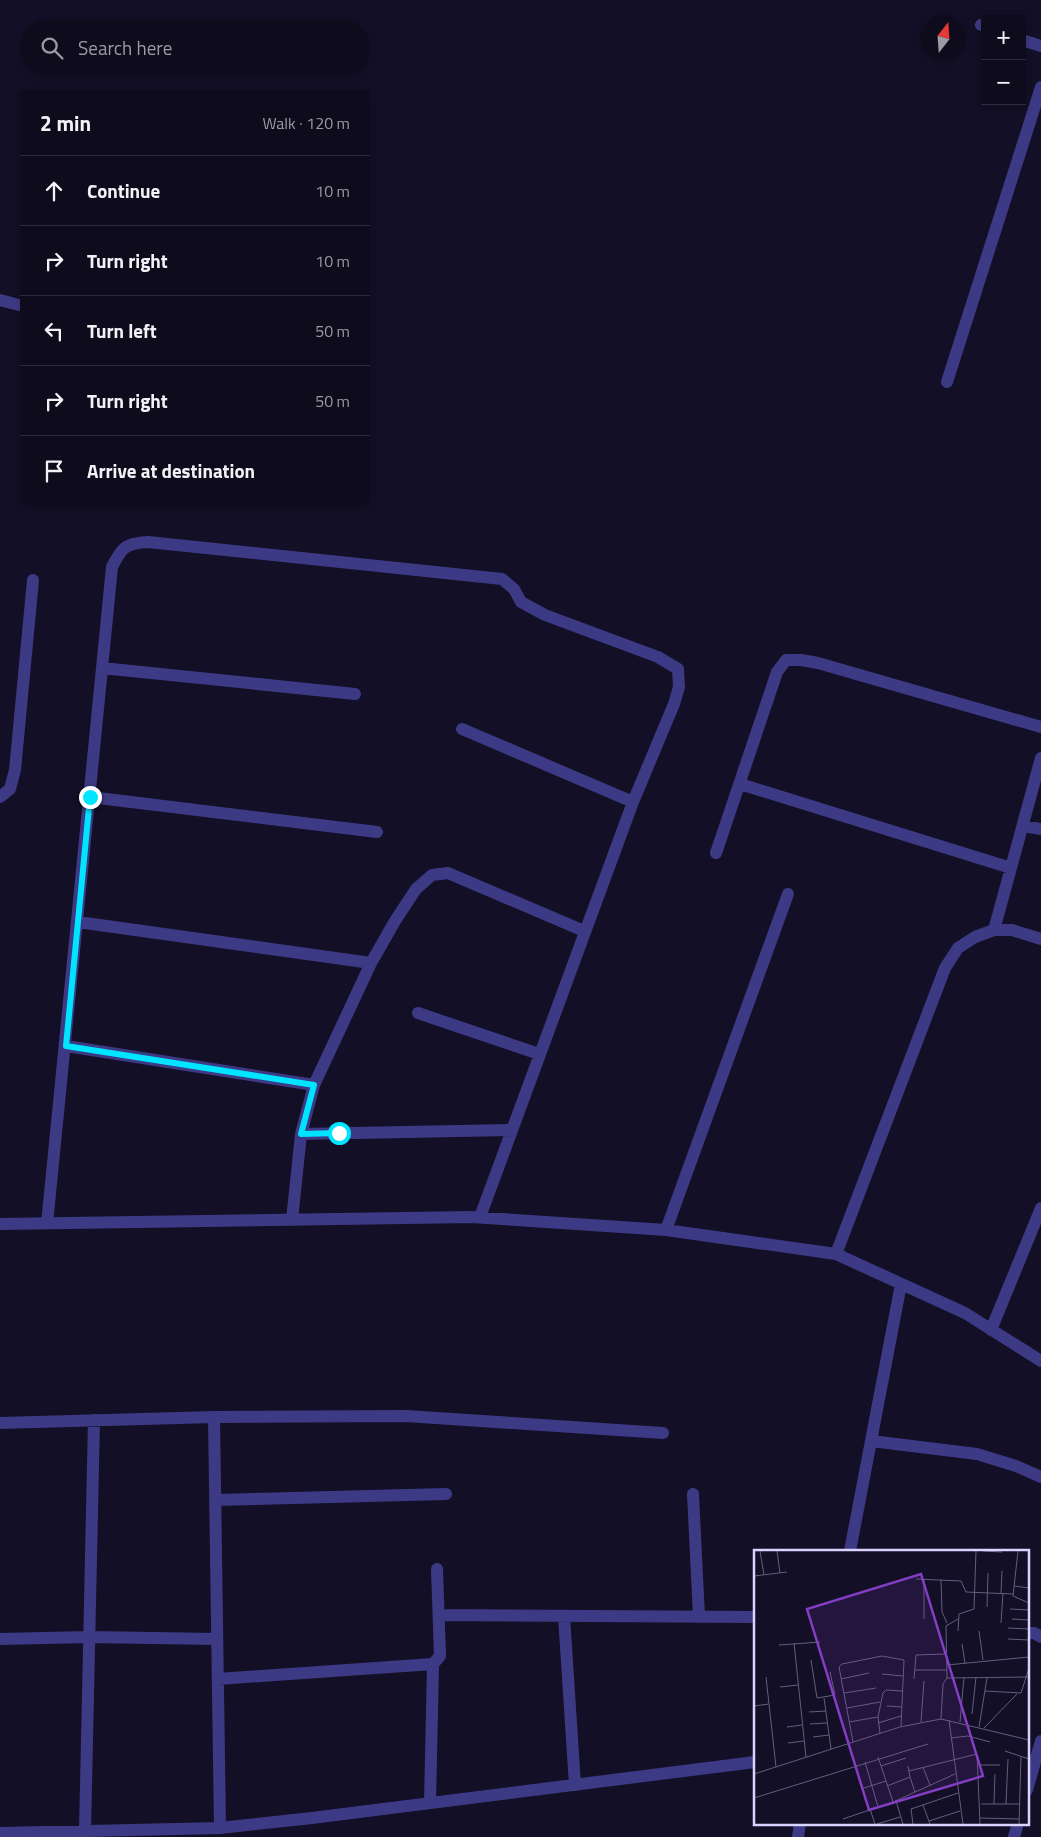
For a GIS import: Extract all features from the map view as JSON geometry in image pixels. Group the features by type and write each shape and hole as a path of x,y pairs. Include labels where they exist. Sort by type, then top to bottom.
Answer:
{"street":[{"path":"1026,41 1041,46"},
{"path":"947,382 1041,87"},
{"path":"0,300 19,305"},
{"path":"47,1224 112,567 119,553 132,543 148,542 502,579 514,589 521,602 538,612 658,657 678,669 678,687 674,704 632,802 480,1217"},
{"path":"0,797 10,789 15,770 33,580"},
{"path":"716,853 777,672 786,660 818,663 1041,727"},
{"path":"102,668 355,694"},
{"path":"462,729 632,802"},
{"path":"994,930 1041,758"},
{"path":"740,784 1011,868"},
{"path":"90,797 377,832"},
{"path":"1023,826 1041,829"},
{"path":"292,1220 301,1134 314,1085 371,963 416,889 432,876 448,872 584,931"},
{"path":"666,1230 788,894"},
{"path":"78,922 371,963"},
{"path":"836,1254 945,968 958,948 975,937 994,930 1012,930 1041,939"},
{"path":"418,1013 539,1054"},
{"path":"66,1046 314,1085"},
{"path":"301,1134 512,1130"},
{"path":"991,1330 1041,1208"},
{"path":"0,1224 480,1217 666,1230 836,1254 965,1313 1041,1361"},
{"path":"850,1550 901,1284"},
{"path":"0,1423 214,1417 406,1416 663,1432"},
{"path":"214,1417 220,1828"},
{"path":"85,1831 94,1420"},
{"path":"871,1441 977,1454 1016,1466 1041,1477"},
{"path":"216,1500 446,1494"},
{"path":"693,1494 699,1617"},
{"path":"430,1803 433,1664 440,1656 437,1570"},
{"path":"439,1615 754,1617"},
{"path":"564,1616 576,1785"},
{"path":"1028,1633 1041,1636"},
{"path":"0,1639 90,1637 217,1638"},
{"path":"218,1679 433,1664"},
{"path":"1028,1786 1041,1741"},
{"path":"0,1833 15,1835 85,1831 220,1828 250,1831 430,1803 754,1762"},
{"path":"798,1837 800,1824"},
{"path":"1014,1837 1018,1824"}],"route":[{"path":"90,797 66,1046 314,1085 301,1134 339,1133"}]}
